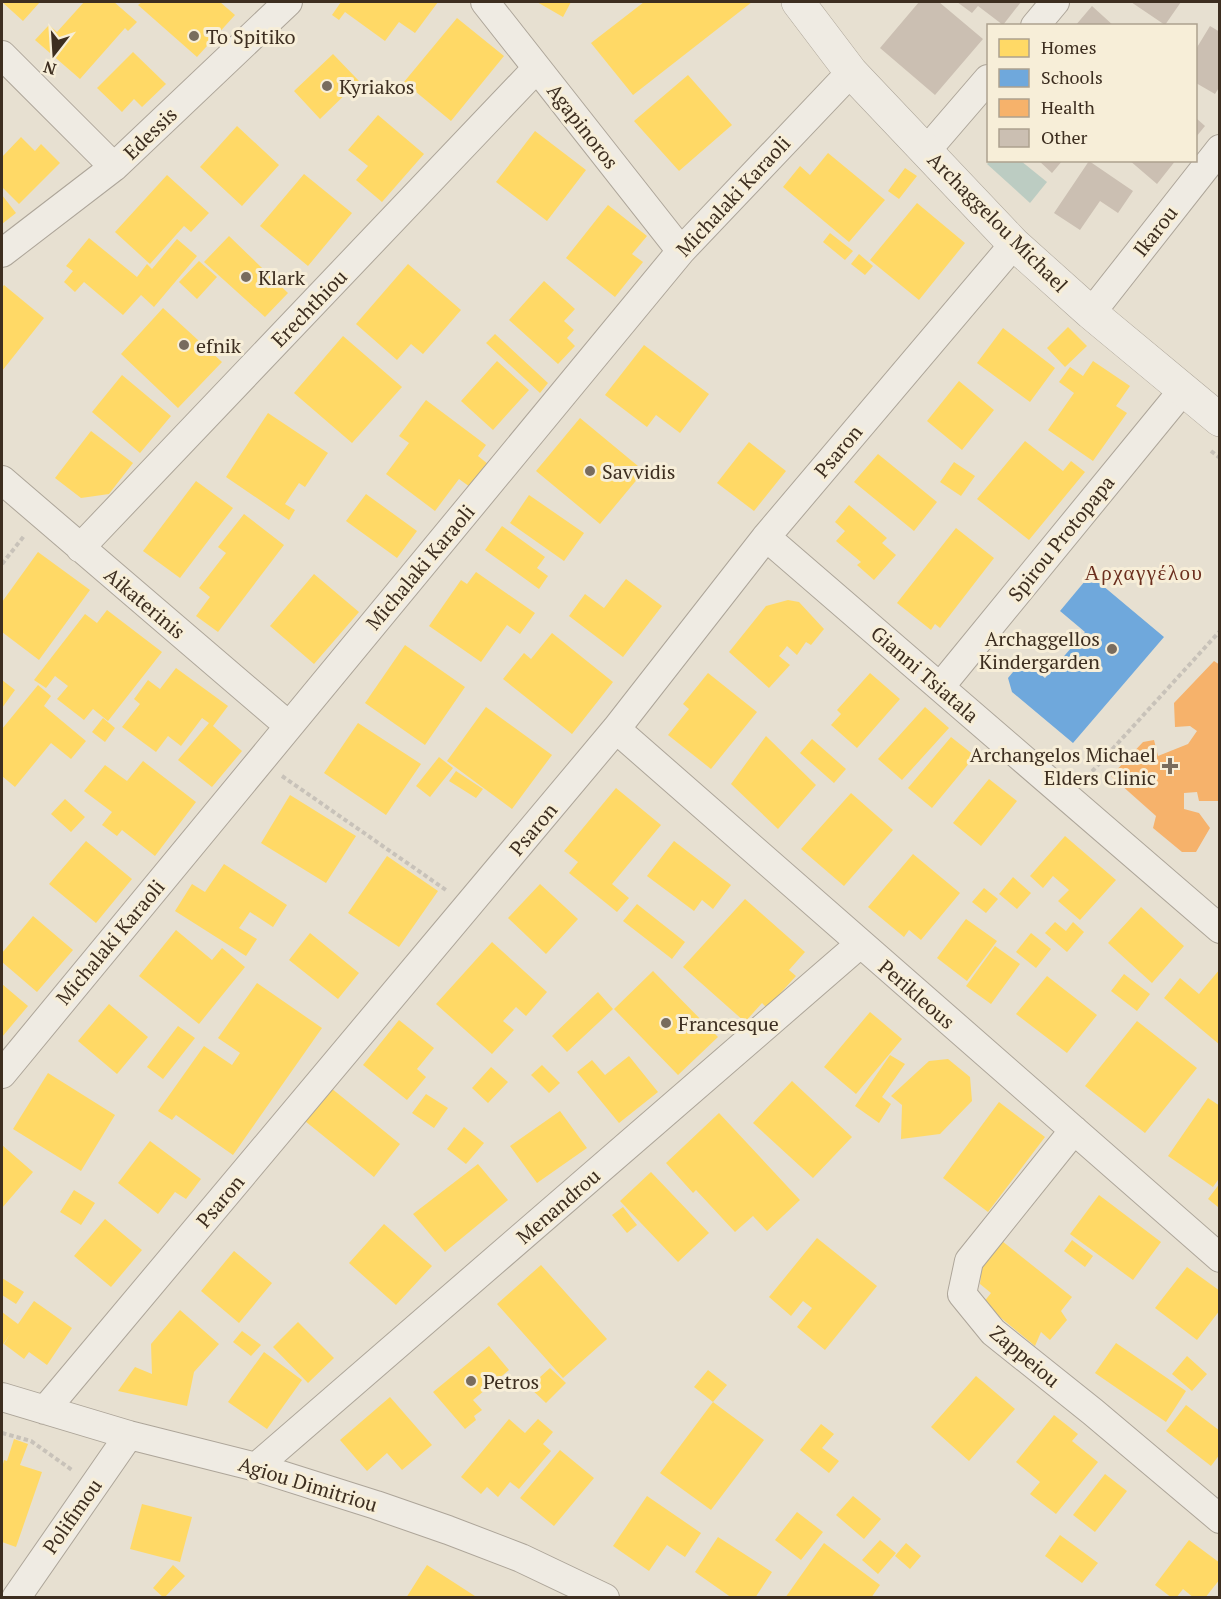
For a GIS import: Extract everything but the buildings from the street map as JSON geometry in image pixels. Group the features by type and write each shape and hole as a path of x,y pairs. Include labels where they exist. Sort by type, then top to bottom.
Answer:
{"street":[{"name":"Edessis","path":"2,253 114,167 288,2"},
{"name":"Agapinoros","path":"485,2 681,251"},
{"name":"Archaggelou Michael","path":"798,2 851,72 1014,244 1091,313 1220,420"},
{"path":"1037,24 1055,2"},
{"path":"2,55 114,167"},
{"name":"Erechthiou","path":"80,548 537,68"},
{"name":"Michalaki Karaoli","path":"2,1074 681,251 851,72"},
{"path":"926,151 987,80"},
{"name":"Ikarou","path":"1091,313 1220,149"},
{"name":"Psaron","path":"45,1410 469,906 616,729 766,537 1014,244"},
{"name":"Spirou Protopapa","path":"940,687 1183,390"},
{"name":"Aikaterinis","path":"2,480 289,726"},
{"name":"Gianni Tsiatala","path":"766,537 1220,929"},
{"name":"Perikleous","path":"616,729 1220,1258"},
{"name":"Menandrou","path":"256,1467 860,944"},
{"name":"Zappeiou","path":"1074,1130 969,1261 962,1294 993,1332 1093,1412 1220,1519"},
{"name":"Agiou Dimitriou","path":"2,1397 129,1434 256,1467 448,1530 520,1558 605,1598"},
{"name":"Polifimou","path":"16,1598 129,1434"}],"path":[{"path":"2,564 42,514"},
{"path":"1068,797 1220,631"},
{"path":"260,761 469,906"},
{"path":"2,1433 31,1441 73,1471"}],"shaded area":[{"path":"989,162 1022,162 1047,182 1030,203 987,164"}],"place":[{"name":"To Spitiko","path":"194,36"},
{"name":"Kyriakos","path":"327,86"},
{"name":"Klark","path":"246,277"},
{"name":"efnik","path":"184,345"},
{"name":"Savvidis","path":"590,471"},
{"name":"Archaggellos Kindergarden","path":"1112,649"},
{"name":"Archangelos Michael Elders Clinic","path":"1170,766"},
{"name":"Francesque","path":"666,1023"},
{"name":"Petros","path":"471,1381"}],"district":[{"name":"Αρχαγγέλου","path":"1144,572"}]}
